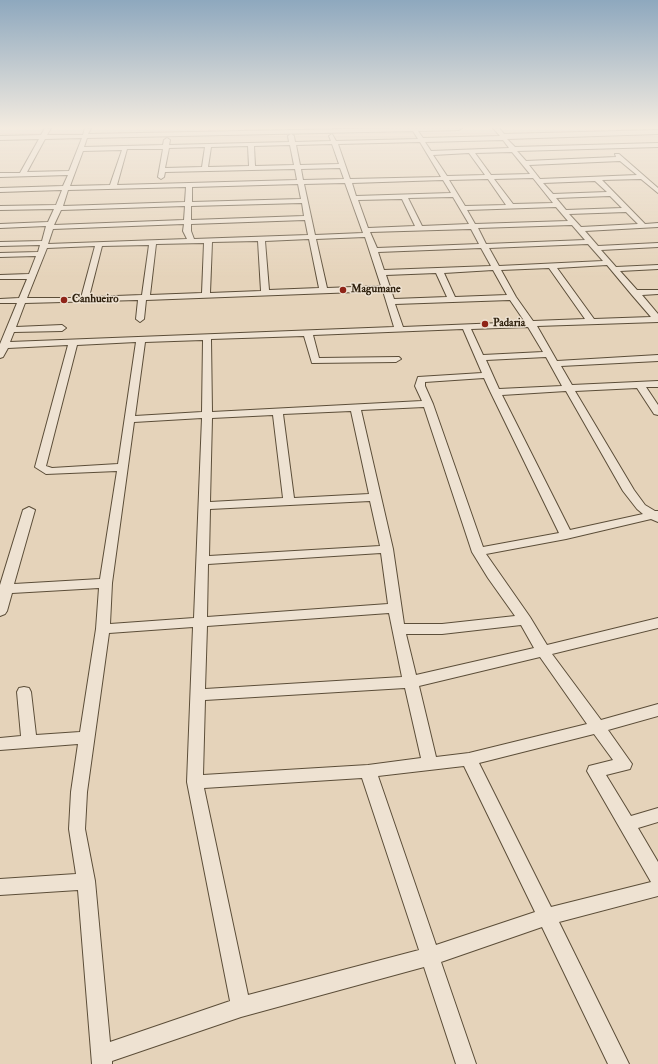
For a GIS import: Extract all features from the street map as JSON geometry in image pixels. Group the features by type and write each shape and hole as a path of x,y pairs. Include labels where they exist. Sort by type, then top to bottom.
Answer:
{"street":[{"path":"0,355 23,300 50,225 59,208 69,178"},
{"path":"113,187 116,178"},
{"path":"159,186 161,178"},
{"path":"300,178 323,290"},
{"path":"347,178 374,250 380,273 399,329"},
{"path":"444,178 485,246 512,297 531,324 547,354 629,491 641,507 656,516"},
{"path":"0,190 460,178"},
{"path":"490,178 512,207"},
{"path":"521,178 597,179 629,178"},
{"path":"537,178 564,212 658,319"},
{"path":"645,178 658,191"},
{"path":"597,179 644,226"},
{"path":"189,185 187,231 191,241"},
{"path":"552,196 612,194"},
{"path":"354,198 454,195"},
{"path":"404,196 420,229"},
{"path":"0,208 59,208 305,200"},
{"path":"463,208 558,205"},
{"path":"564,212 627,210"},
{"path":"0,226 308,218"},
{"path":"0,244 43,247 312,236 473,227 658,225"},
{"path":"261,238 265,292"},
{"path":"206,295 208,240"},
{"path":"140,319 153,242"},
{"path":"374,250 590,242"},
{"path":"84,300 99,244"},
{"path":"596,248 658,245"},
{"path":"0,255 43,247"},
{"path":"380,273 551,265 658,267"},
{"path":"551,265 591,321"},
{"path":"439,271 452,300"},
{"path":"0,277 32,276"},
{"path":"0,300 84,300 385,288"},
{"path":"635,293 658,292"},
{"path":"390,302 512,297"},
{"path":"4,345 658,319"},
{"path":"466,327 566,535"},
{"path":"10,330 62,328"},
{"path":"308,333 315,361 396,359"},
{"path":"207,337 207,416 195,782 241,1007"},
{"path":"141,340 124,467 106,583 103,629 80,792 77,829 86,881 101,1060 241,1007 431,956 547,917 658,888"},
{"path":"73,342 40,467 46,471 124,467"},
{"path":"480,358 547,354"},
{"path":"553,364 658,358"},
{"path":"488,375 421,379 420,386 428,404 478,552 492,575 525,620 543,651 624,764 595,771 658,878"},
{"path":"496,392 658,384"},
{"path":"640,385 658,412"},
{"path":"130,419 428,404"},
{"path":"355,408 387,549 398,629 409,682 430,764"},
{"path":"278,411 288,501"},
{"path":"204,506 374,496"},
{"path":"0,611 4,589 29,510"},
{"path":"478,552 656,516"},
{"path":"202,560 387,549"},
{"path":"4,589 106,583"},
{"path":"103,629 396,608"},
{"path":"398,629 442,629 525,620"},
{"path":"197,695 409,682 433,678 658,623"},
{"path":"24,692 29,741"},
{"path":"195,782 368,771 470,759 598,727 658,710"},
{"path":"0,744 88,737"},
{"path":"470,759 619,1064"},
{"path":"368,771 466,1064"},
{"path":"626,825 658,815"},
{"path":"0,887 86,881"}],"place":[{"name":"Magumane","path":"343,290"},
{"name":"Canhueiro","path":"64,300"},
{"name":"Padaria","path":"485,324"}]}
